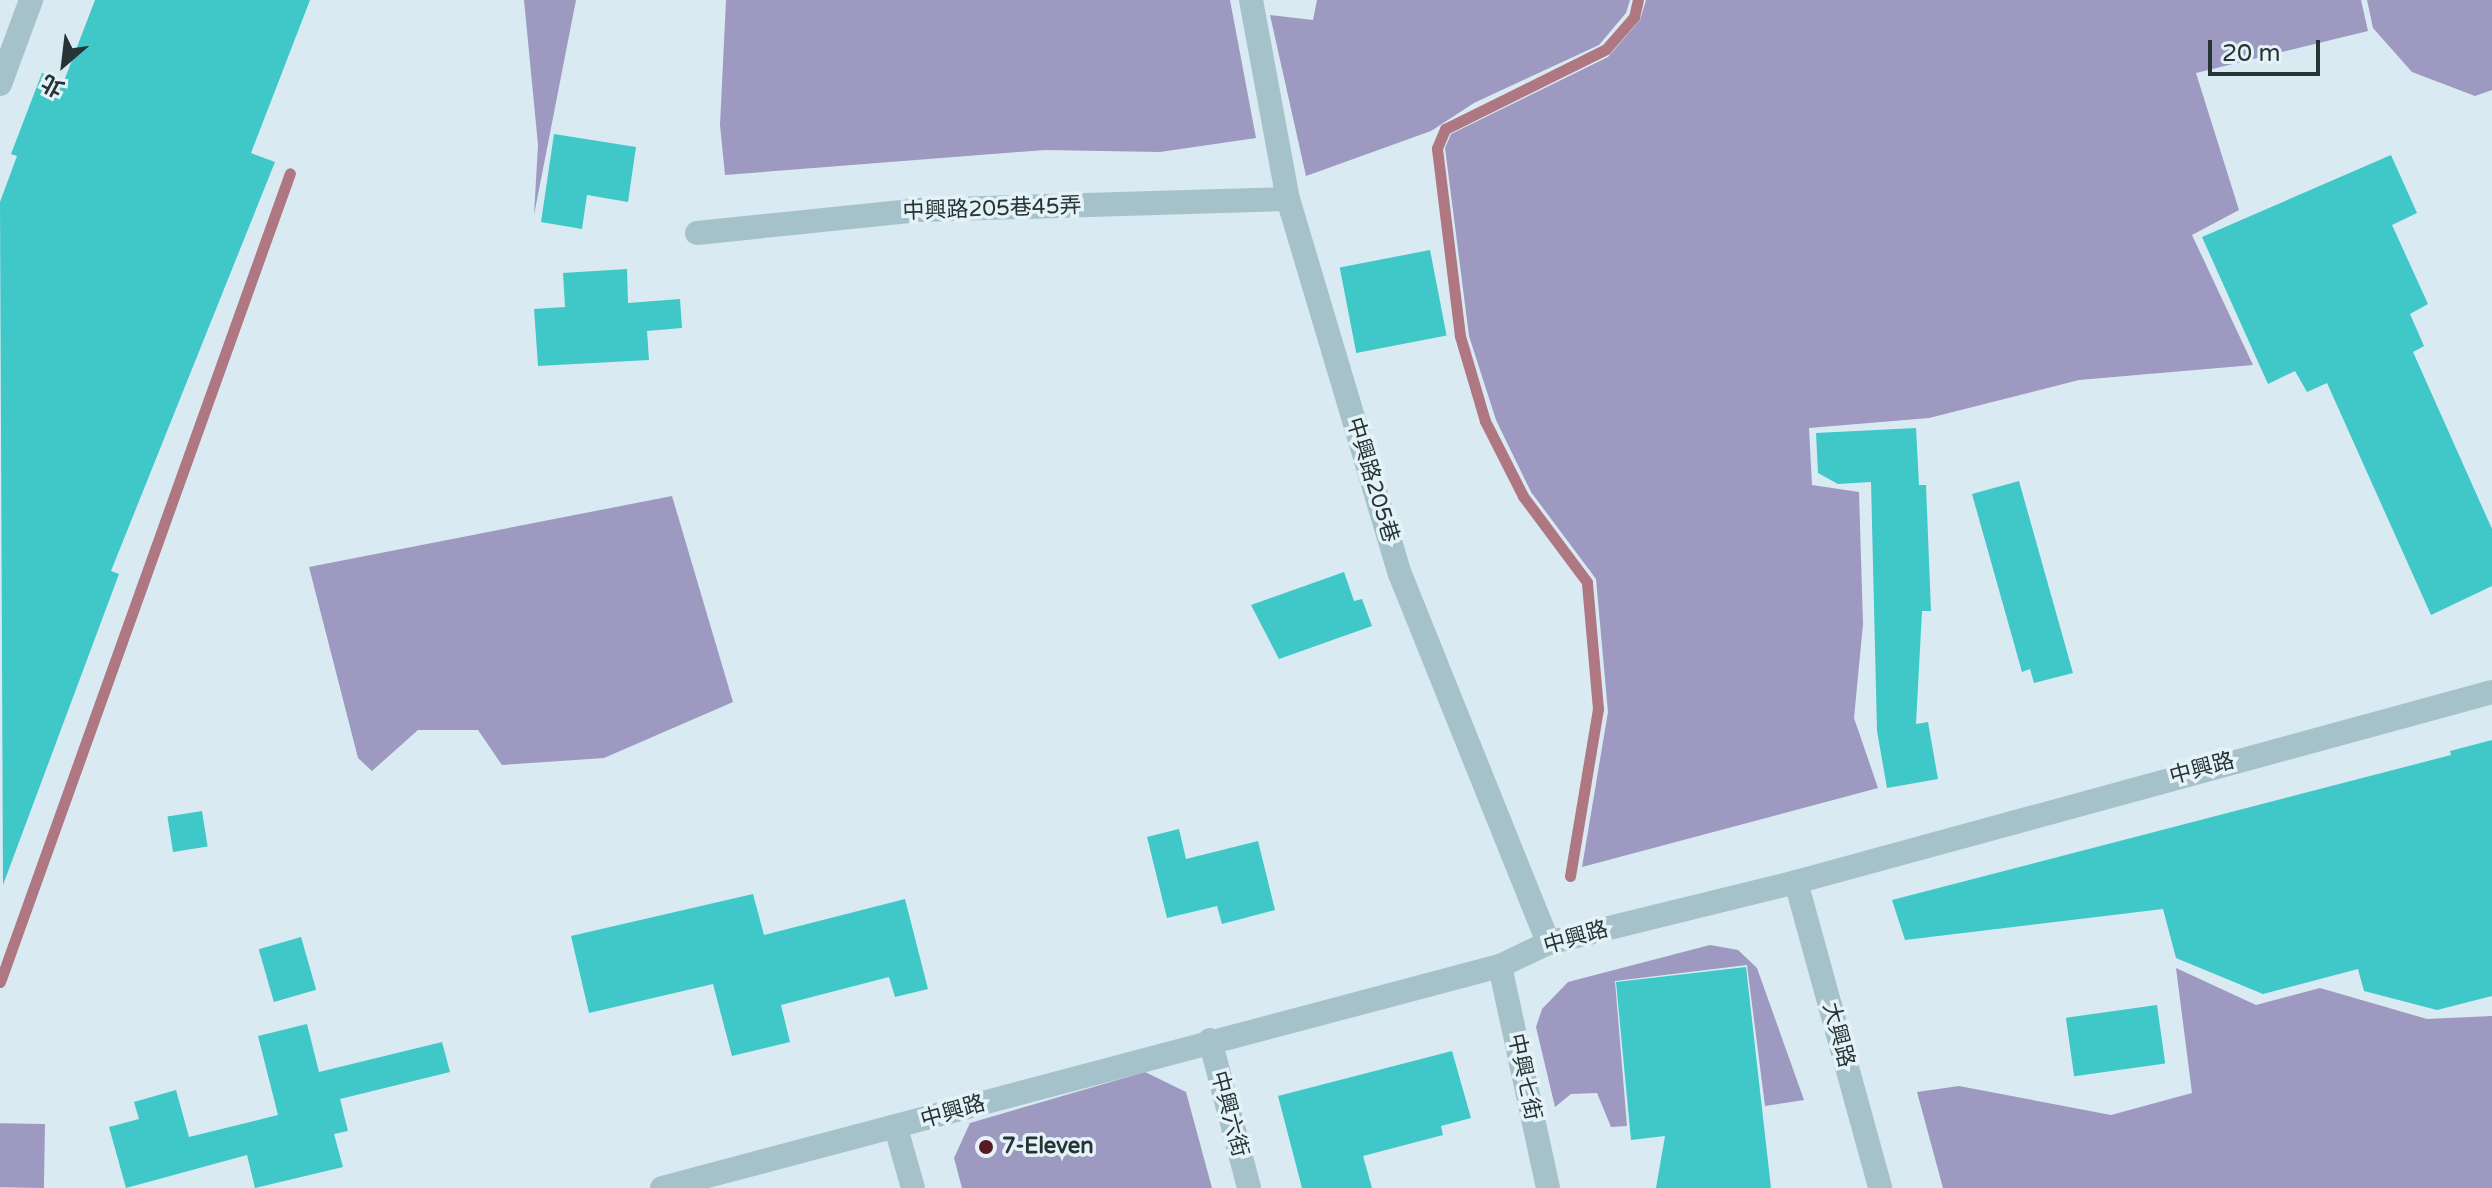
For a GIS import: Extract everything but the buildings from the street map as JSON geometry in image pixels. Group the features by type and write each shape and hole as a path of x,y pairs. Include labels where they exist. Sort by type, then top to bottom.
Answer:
{"street":[{"path":"0,84 31,0"},
{"name":"中興路205巷","path":"1251,0 1288,199 1400,574 1548,943"},
{"name":"中興路205巷45弄","path":"697,233 919,210 1288,199"},
{"name":"中興路","path":"662,1188 896,1128 1210,1040 1500,966 1548,943 1796,882 2492,692"},
{"name":"大興路","path":"1796,882 1880,1188"},
{"name":"中興七街","path":"1500,966 1548,1188"},
{"name":"中興六街","path":"1210,1040 1249,1188"},
{"path":"896,1128 913,1188"}],"shaded area":[{"path":"524,0 576,0 534,215 538,145"},
{"path":"726,0 1230,0 1256,138 1160,152 1045,150 725,175 720,125"},
{"path":"1317,0 1630,0 1626,13 1599,45 1474,103 1431,131 1306,176 1270,15 1313,20"},
{"path":"1646,0 2361,0 2368,31 2196,73 2239,210 2192,235 2253,365 2079,380 1929,418 1809,428 1812,485 1859,492 1863,624 1854,718 1878,788 1582,867 1608,712 1596,579 1531,492 1496,420 1469,336 1445,148 1451,134 1608,57 1640,20"},
{"path":"2367,0 2492,0 2492,90 2475,96 2412,72 2373,28"},
{"path":"672,496 733,702 604,758 502,765 478,730 418,730 372,771 358,758 309,567"},
{"path":"1710,945 1738,950 1757,968 1804,1100 1765,1106 1747,965 1615,981 1627,1126 1611,1127 1597,1093 1571,1094 1555,1107 1536,1027 1542,1009 1568,982"},
{"path":"2176,968 2256,1005 2320,988 2427,1019 2492,1016 2492,1188 1943,1188 1917,1092 1959,1086 2111,1115 2192,1093"},
{"path":"1145,1072 1186,1092 1212,1188 962,1188 954,1158 970,1123"},
{"path":"0,1123 45,1124 44,1188 0,1187"}],"waterway":[{"path":"1570,876 1598,709 1587,582 1523,496 1485,421 1460,336 1437,148 1445,129 1606,49 1634,17 1638,0"},
{"path":"0,982 290,173"}],"place":[{"name":"7-Eleven","path":"986,1147"}]}
